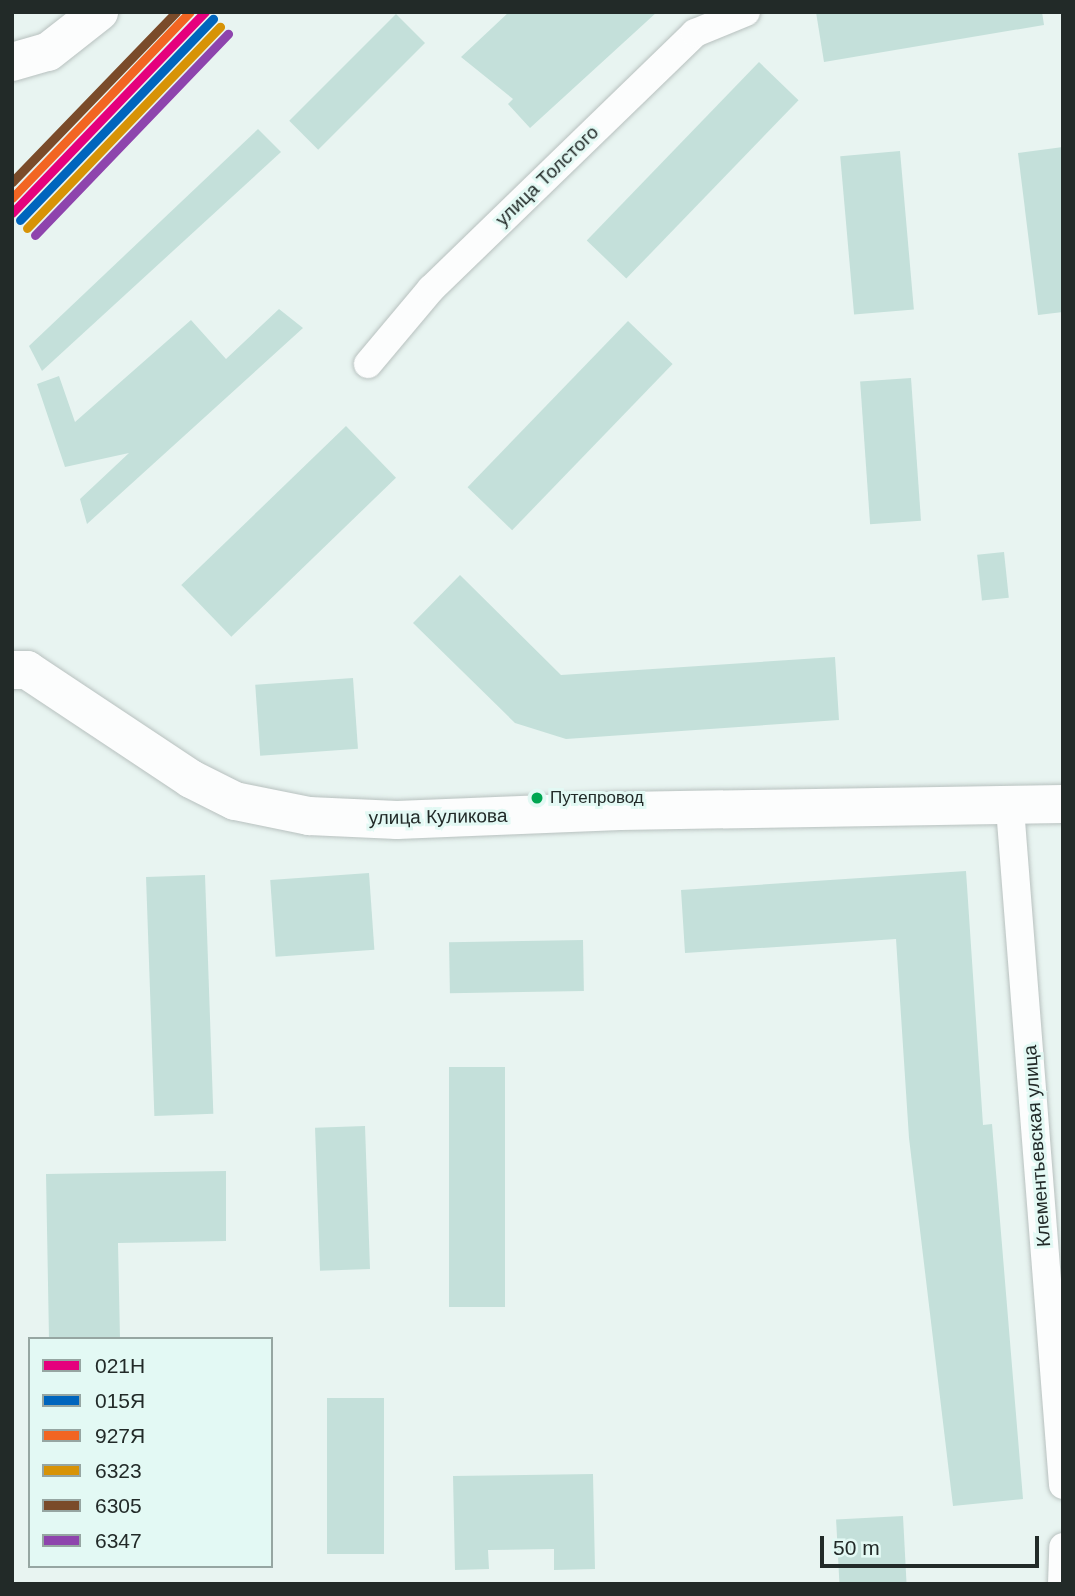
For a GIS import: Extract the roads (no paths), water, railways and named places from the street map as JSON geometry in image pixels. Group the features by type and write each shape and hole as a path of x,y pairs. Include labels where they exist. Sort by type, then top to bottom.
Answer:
{"main road":[{"path":"12,62 48,52 99,12"},
{"name":"улица Куликова","path":"32,677 191,779 234,802 309,816 397,820 620,810 1010,808 1057,804"}],"street":[{"name":"улица Толстого","path":"368,365 431,289 695,33 746,12"},
{"name":"Клементьевская улица","path":"1010,808 1063,1485"},
{"path":"1062,1584 1063,1546"}],"place":[{"name":"Путепровод","path":"537,798"}]}
